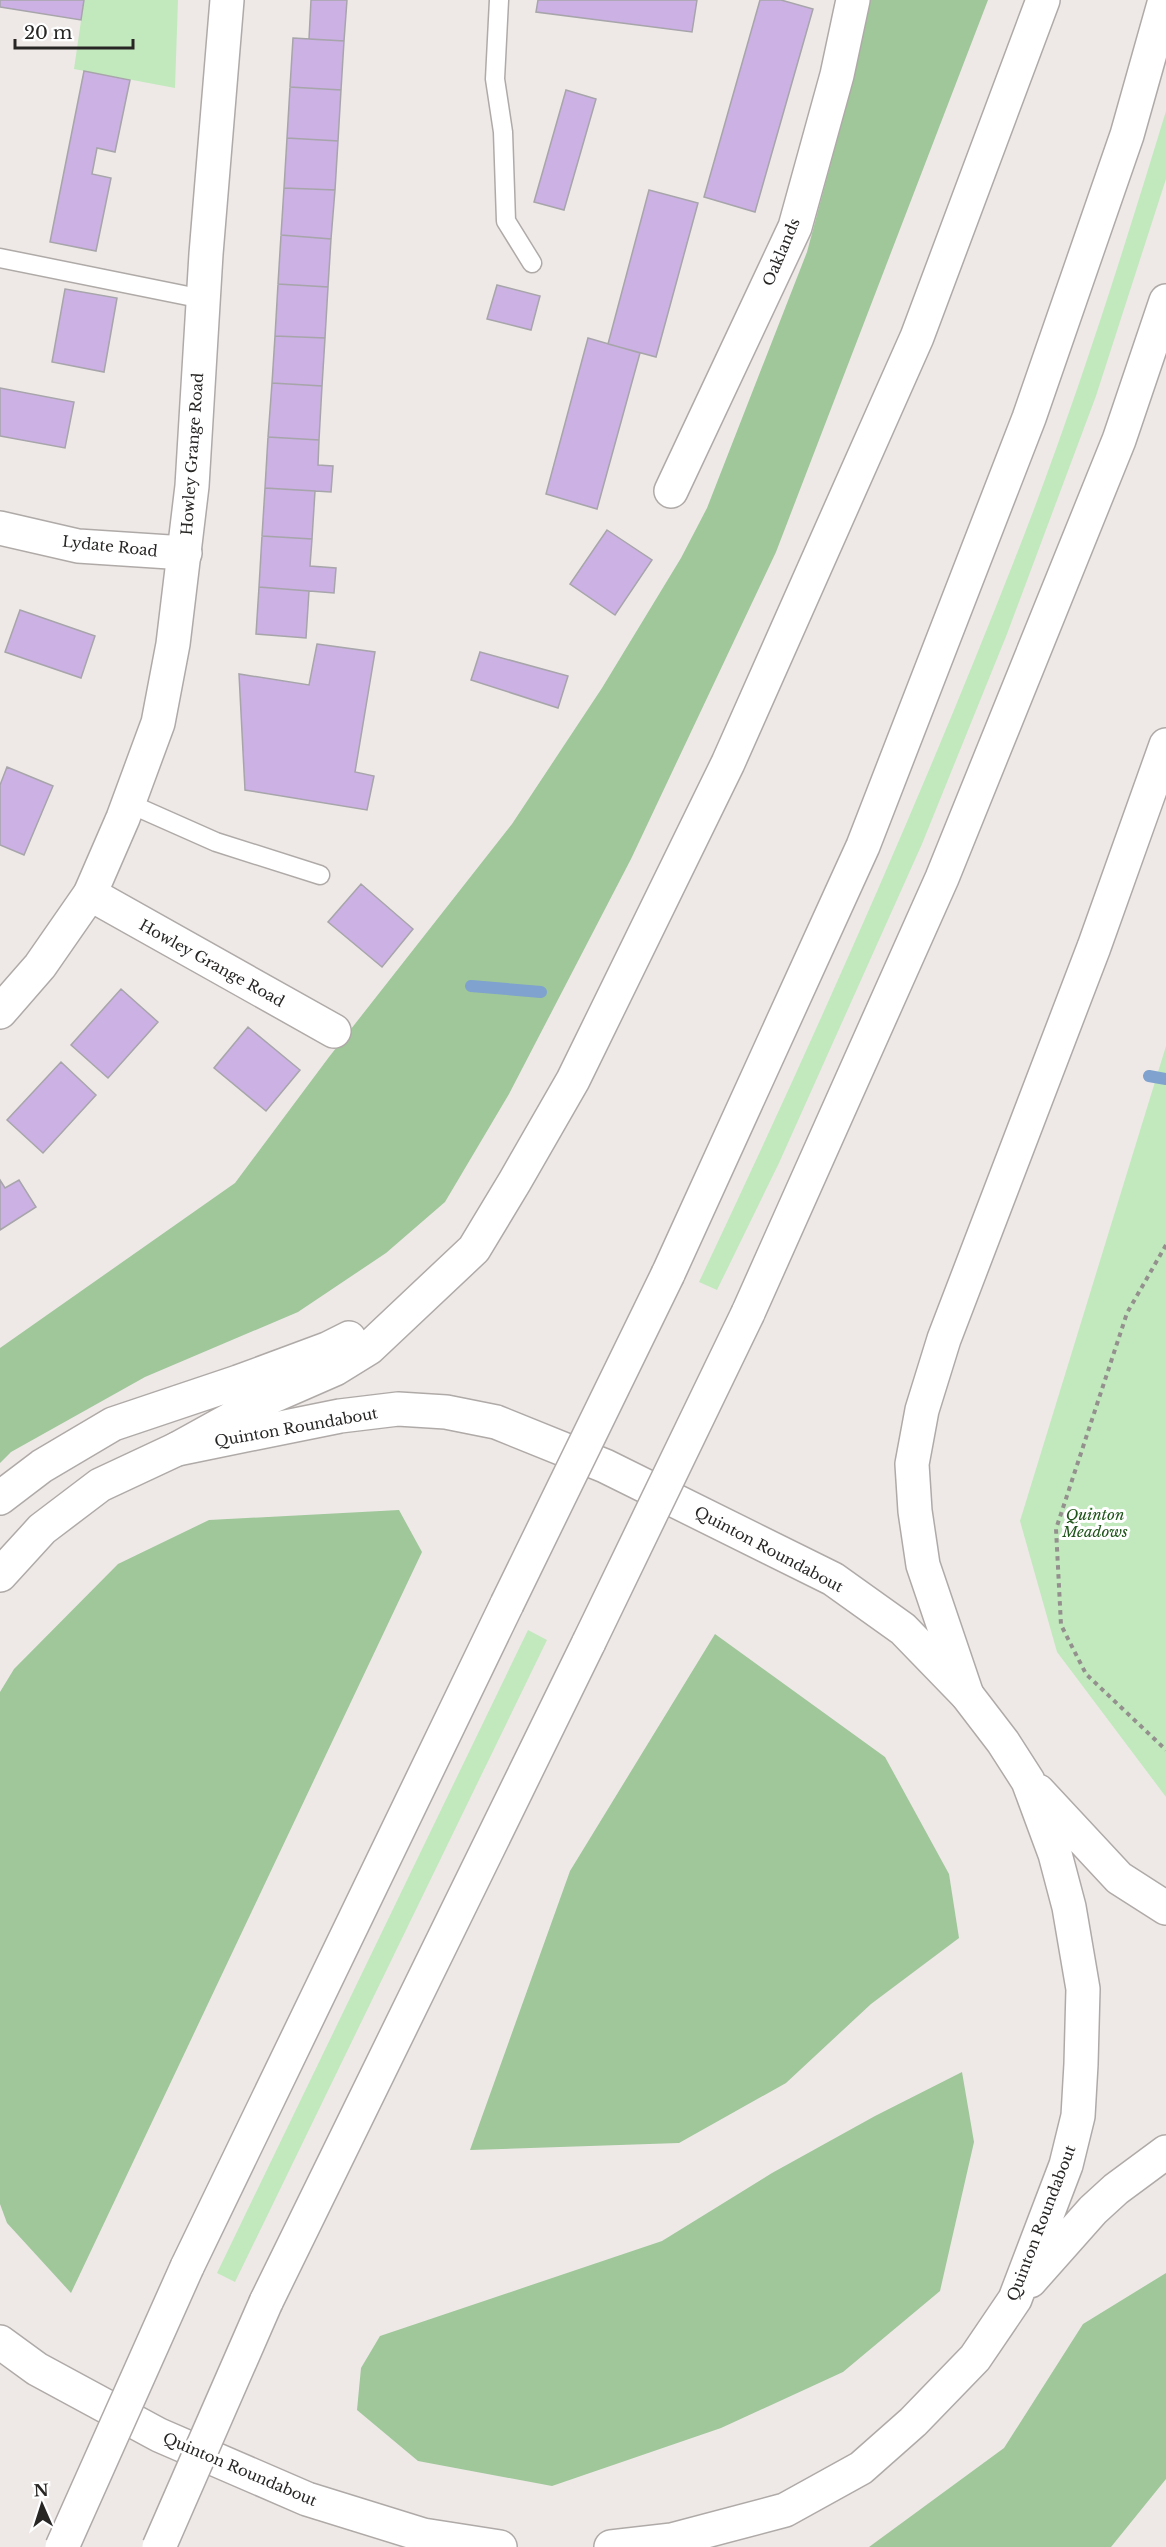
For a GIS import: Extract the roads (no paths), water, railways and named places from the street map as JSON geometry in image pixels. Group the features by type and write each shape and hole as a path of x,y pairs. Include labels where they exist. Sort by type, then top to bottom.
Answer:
{"main road":[{"name":"Howley Grange Road","path":"0,1012 40,966 90,894 158,723 173,644 192,486 203,299 227,0"},
{"name":"Oaklands","path":"671,491 795,227 837,75 853,0"},
{"path":"177,1449 271,1397 335,1370 369,1348 474,1249 509,1191 573,1080 728,763 917,337 1043,0"},
{"path":"62,2547 187,2267 668,1274 863,846 1029,418 1127,135 1165,0"},
{"path":"159,2547 266,2302 748,1313 942,878 1119,440 1166,301"},
{"name":"Lydate Road","path":"0,528 78,546 184,553"},
{"path":"967,1695 923,1565 915,1510 912,1464 922,1410 944,1340 1094,946 1166,745"},
{"name":"Howley Grange Road","path":"90,894 334,1031"},
{"path":"0,1498 42,1466 113,1424 327,1349 408,1309"},
{"name":"Quinton Roundabout","path":"0,1575 42,1529 100,1485 177,1449 340,1416 398,1410 446,1412 496,1422 605,1466 833,1579 903,1629 967,1695 1003,1742 1028,1781 1055,1854 1069,1907 1083,1989 1078,2116 1066,2165 1015,2299 975,2358 913,2422 861,2468 785,2510 672,2540 611,2547"},
{"path":"1028,1781 1119,1878 1166,1908"},
{"path":"1015,2299 1093,2210 1166,2152"},
{"name":"Quinton Roundabout","path":"0,2342 37,2369 159,2435 307,2499 423,2535 500,2547"}],"lane":[{"path":"499,0 495,79 503,132 506,221 531,263"},
{"path":"0,258 203,299"},
{"path":"128,803 216,842 320,875"}],"waterway":[{"path":"471,986 541,992"},
{"path":"1149,1076 1166,1079"}],"park label":[{"name":"Quinton Meadows","path":"1095,1522"}]}
